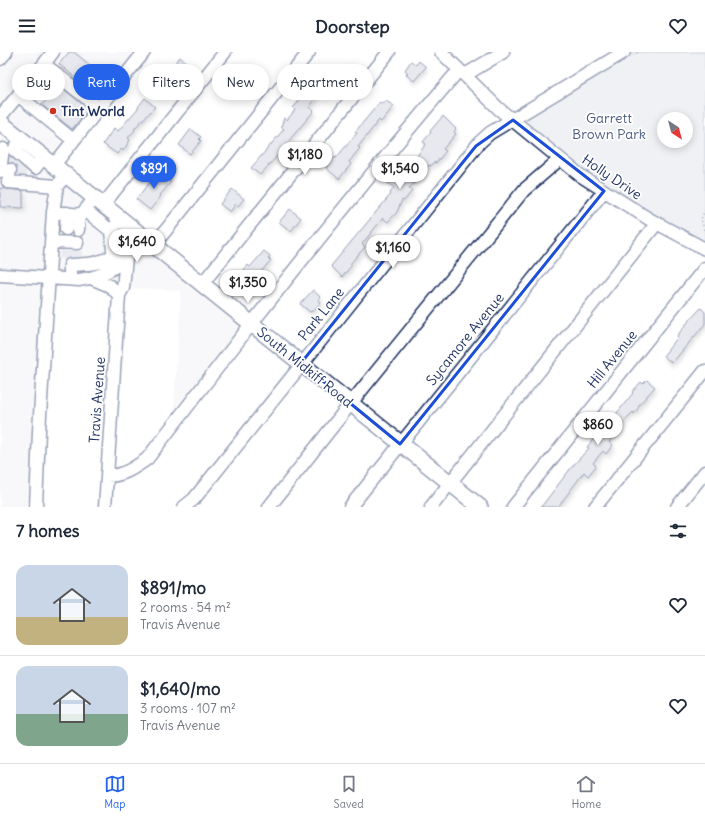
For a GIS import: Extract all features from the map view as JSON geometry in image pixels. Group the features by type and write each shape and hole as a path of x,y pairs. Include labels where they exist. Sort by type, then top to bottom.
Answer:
{"main road":[{"name":"South Midkiff Road","path":"0,122 14,152 44,164 61,180 99,201 480,507"}],"street":[{"path":"0,59 6,52"},
{"path":"44,64 53,52"},
{"path":"12,178 44,164 73,140 144,52"},
{"path":"70,213 99,201 226,52"},
{"path":"0,275 70,280 89,279 99,276 148,241 309,52"},
{"path":"202,284 389,52"},
{"name":"Holly Drive","path":"441,52 499,109 560,159 604,190 657,223 705,249"},
{"path":"107,476 116,476 127,472 147,459 251,324 415,122 462,73 503,52"},
{"name":"Park Lane","path":"184,507 194,498 476,146 490,134 513,120 628,54"},
{"path":"65,81 99,108"},
{"path":"0,117 14,100"},
{"path":"24,100 73,140"},
{"path":"12,178 14,152"},
{"path":"269,507 351,403 524,190 560,159"},
{"path":"12,178 61,180 70,213 70,280"},
{"name":"Sycamore Avenue","path":"350,507 604,190"},
{"path":"70,213 111,231 121,219"},
{"path":"70,213 69,246 89,279 110,286 119,295"},
{"path":"431,507 657,223"},
{"name":"Travis Avenue","path":"105,507 119,295 123,288 111,231"},
{"path":"69,246 93,264 103,261 117,262"},
{"path":"36,507 38,431 50,263 69,246"},
{"path":"50,263 69,246"},
{"name":"Hill Avenue","path":"513,507 705,268"},
{"path":"595,507 705,371"},
{"path":"676,507 705,472"}],"path":[{"path":"628,54 639,52"},
{"path":"705,210 701,219 705,233"}],"highlighted area":[{"path":"513,120 604,191 400,444 301,363 476,146"}],"shaded area":[{"path":"0,52 144,52 130,70 130,64 73,64 73,100 106,100 55,164 253,324 173,423 181,291 120,287 120,281 50,276 36,507 0,507"}],"green space":[{"name":"Garrett Brown Park","path":"624,52 705,52 705,249 647,218 513,120"}],"building":[{"path":"69,52 74,52 89,64 73,64 73,76 65,69 65,64 59,64"},
{"path":"180,57 188,64 174,64"},
{"path":"411,61 416,65 419,61 426,67 414,81 406,75 408,73 405,70"},
{"path":"65,90 73,97 73,100 77,100 89,109 72,129 42,105 46,100 65,100"},
{"path":"143,100 147,100 155,107 134,129 135,130 128,138 130,140 123,151 121,149 117,154 103,144 114,128 118,131"},
{"path":"300,100 315,100 309,107 314,111 286,144 287,145 260,175 251,168 284,129 281,127 284,118 287,120 295,110 293,108"},
{"path":"386,101 394,106 381,122 379,120 358,147 360,148 349,162 351,164 339,179 326,168 357,133 355,132 380,102 383,104"},
{"path":"443,116 456,129 454,132 456,134 443,149 446,151 436,163 434,162 431,166 429,165 409,189 412,191 404,201 402,200 397,212 388,222 383,218 362,244 365,247 350,264 352,265 342,277 331,266 391,194 390,193 394,188 387,182 404,164 407,166 416,157 426,144 423,142 431,132 430,131"},
{"path":"191,129 201,137 199,139 201,141 190,154 179,145"},
{"path":"158,172 162,176 165,172 172,178 169,181 171,182 150,210 136,199"},
{"path":"0,188 23,191 23,208 0,207"},
{"path":"232,189 244,199 238,206 236,204 230,212 220,204"},
{"path":"290,209 301,218 291,231 279,222"},
{"path":"264,251 270,256 268,259 271,260 259,274 262,277 250,292 236,280 248,265 250,267"},
{"path":"313,290 320,297 318,300 321,302 314,310 310,312 300,304"},
{"path":"701,308 705,312 705,324 672,363 663,356 687,323"},
{"path":"647,380 655,387 638,406 639,407 634,414 633,412 627,418 609,442 613,445 606,454 603,451 593,463 596,466 588,476 584,472 558,507 541,507 571,468 589,448 587,447 595,437 597,438 633,393 632,392 641,382 643,384"}],"tunnel":[{"path":"10,170 12,156"},
{"path":"20,177 22,163"},
{"path":"72,230 72,238"},
{"path":"65,259 66,251"},
{"path":"76,251 76,259"}],"place":[{"name":"Tint World","path":"53,111"}]}
